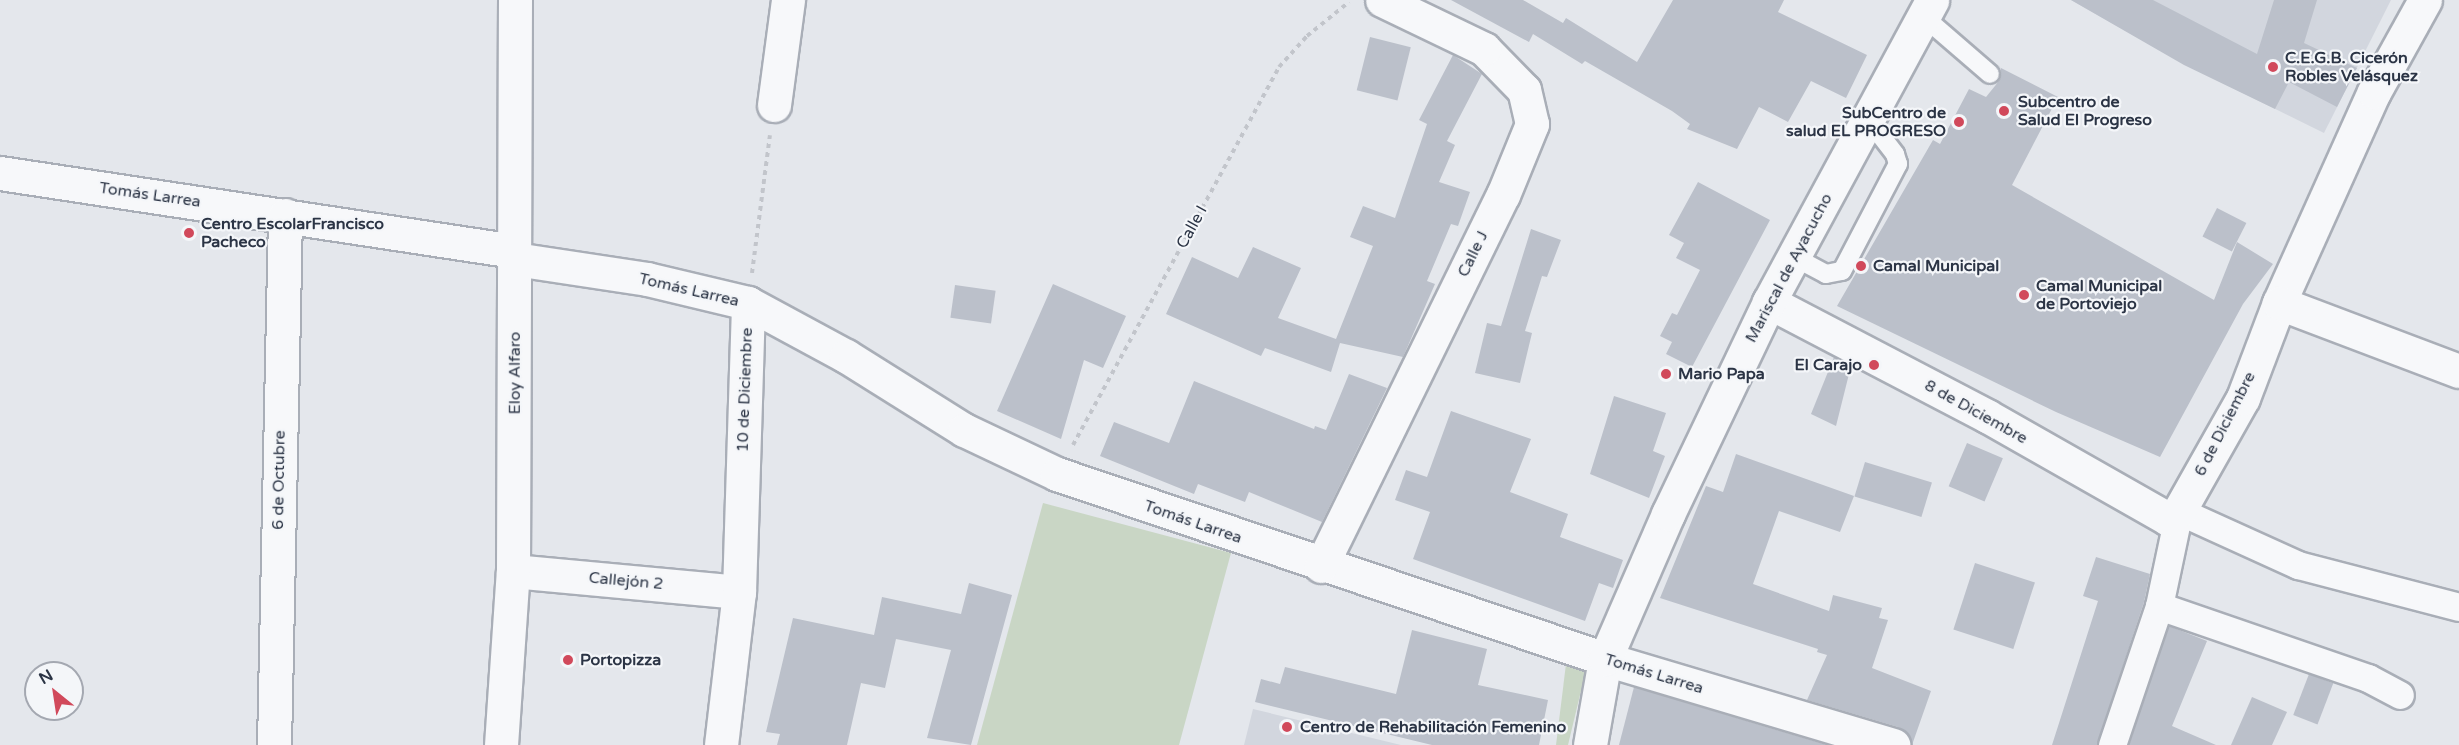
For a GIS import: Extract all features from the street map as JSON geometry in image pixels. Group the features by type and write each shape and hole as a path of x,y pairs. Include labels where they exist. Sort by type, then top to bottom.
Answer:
{"street":[{"name":"Eloy Alfaro","path":"501,745 513,571 515,0"},
{"path":"774,105 788,0"},
{"name":"Calle J","path":"1321,566 1503,195 1532,124 1524,90 1484,48 1383,0"},
{"path":"2425,0 2374,92 2280,303 2459,371"},
{"name":"Mariscal de Ayacucho","path":"1590,745 1605,659 1690,466 1769,302 1868,119 1923,6"},
{"name":"Tomás Larrea","path":"0,173 285,215 647,279 748,303 846,356 964,430 1057,474 1321,566 1605,659 1893,745"},
{"name":"6 de Octubre","path":"274,745 285,215"},
{"name":"8 de Diciembre","path":"1769,302 1987,416 2168,519 2179,511"},
{"name":"10 de Diciembre","path":"721,745 739,592 748,303"},
{"name":"6 de Diciembre","path":"2179,511 2243,398 2280,303"},
{"path":"2112,745 2159,606 2179,511 2298,565 2459,607"},
{"name":"Callejón 2","path":"513,571 739,592"},
{"path":"2159,606 2368,678 2400,695"}],"lane":[{"path":"1923,6 1990,74"},
{"path":"1794,257 1826,274 1842,271 1898,164 1895,154 1868,119"}],"path":[{"name":"Calle I","path":"1057,474 1279,67 1307,36 1351,0"},
{"name":"10 de Diciembre","path":"748,303 774,105"}],"shaded area":[{"name":"C.E.G.B. Cicerón Robles Velásquez","path":"2071,0 2391,0 2324,133 2186,65"},
{"name":"Centro de Rehabilitación Femenino","path":"1253,709 1401,745 1244,745"}],"green space":[{"path":"1043,503 1231,553 1179,745 977,745"},
{"path":"1566,664 1586,670 1568,745 1556,745"}],"building":[{"path":"1451,0 1523,0 1563,23 1566,18 1637,62 1673,0 1784,0 1778,12 1867,55 1846,98 1811,81 1788,122 1759,107 1737,149 1687,129 1690,124 1672,111 1585,61 1582,64 1533,34 1529,42"},
{"name":"C.E.G.B. Cicerón Robles Velásquez","path":"2071,0 2153,0 2257,54 2274,0 2317,0 2304,43 2357,68 2337,107 2289,82 2275,109 2184,65"},
{"path":"1370,37 1411,47 1397,101 1357,90"},
{"path":"1453,55 1482,74 1447,141 1455,145 1439,182 1470,192 1458,226 1451,224 1427,281 1435,284 1403,357 1340,343 1331,372 1265,348 1261,356 1166,314 1192,257 1238,278 1253,247 1301,268 1278,318 1336,339 1373,246 1350,237 1363,206 1395,218 1427,124 1419,120"},
{"name":"Camal Municipal de Portoviejo","path":"2001,68 2058,97 2012,185 2214,300 2237,242 2273,264 2243,304 2160,457 2056,412 1837,306 1933,140 1940,144 1969,89 1986,97 1999,81"},
{"path":"1698,182 1770,220 1692,367 1666,354 1672,342 1660,336 1672,313 1677,315 1700,270 1676,258 1684,243 1669,235"},
{"path":"2217,208 2246,223 2232,251 2202,237"},
{"path":"1531,229 1561,240 1547,277 1542,276 1525,331 1532,333 1520,383 1475,373 1487,323 1501,326"},
{"path":"1053,284 1126,316 1103,368 1084,360 1061,439 997,411"},
{"path":"955,285 996,291 991,323 950,318"},
{"path":"1834,357 1851,366 1836,426 1811,414"},
{"path":"1349,374 1387,388 1322,522 1249,492 1245,502 1198,484 1194,494 1100,456 1114,422 1169,443 1194,381 1314,429 1315,426 1326,430"},
{"path":"1614,396 1666,413 1653,451 1665,456 1649,498 1590,474"},
{"path":"1451,411 1531,439 1510,492 1568,514 1560,537 1623,560 1613,588 1599,583 1585,621 1413,559 1430,512 1395,500 1406,470 1427,477"},
{"path":"1967,443 2003,458 1985,502 1949,486"},
{"path":"1736,454 1854,496 1840,532 1779,511 1753,584 1829,611 1833,595 1882,608 1879,618 1888,620 1872,668 1931,691 1912,745 1907,733 1898,727 1807,700 1827,655 1817,652 1818,649 1660,598 1706,486 1723,492"},
{"path":"1865,462 1932,482 1921,517 1854,496"},
{"path":"2096,557 2150,574 2144,602 2097,745 2052,745 2098,601 2083,596"},
{"path":"1975,563 2035,582 2013,649 1953,630"},
{"path":"969,583 1012,595 971,745 927,738 951,650 896,639 885,688 861,683 847,745 777,745 780,734 766,732 793,618 874,635 882,597 961,614"},
{"path":"2169,626 2207,641 2172,726 2216,745 2129,745"},
{"path":"1412,630 1487,649 1478,685 1548,700 1539,745 1432,745 1255,702 1261,679 1280,684 1285,667 1396,694"},
{"path":"2309,674 2333,683 2318,724 2293,715"},
{"path":"1634,687 1827,745 1619,745"},
{"path":"2252,697 2287,712 2272,745 2231,745"}],"place":[{"name":"C.E.G.B. Cicerón Robles Velásquez","path":"2273,67"},
{"name":"Subcentro de Salud El Progreso","path":"2004,111"},
{"name":"SubCentro de salud EL PROGRESO","path":"1959,122"},
{"name":"Centro EscolarFrancisco Pacheco","path":"189,233"},
{"name":"Camal Municipal","path":"1861,266"},
{"name":"Camal Municipal de Portoviejo","path":"2024,295"},
{"name":"El Carajo","path":"1874,365"},
{"name":"Mario Papa","path":"1666,374"},
{"name":"Portopizza","path":"568,660"},
{"name":"Centro de Rehabilitación Femenino","path":"1287,727"}]}
